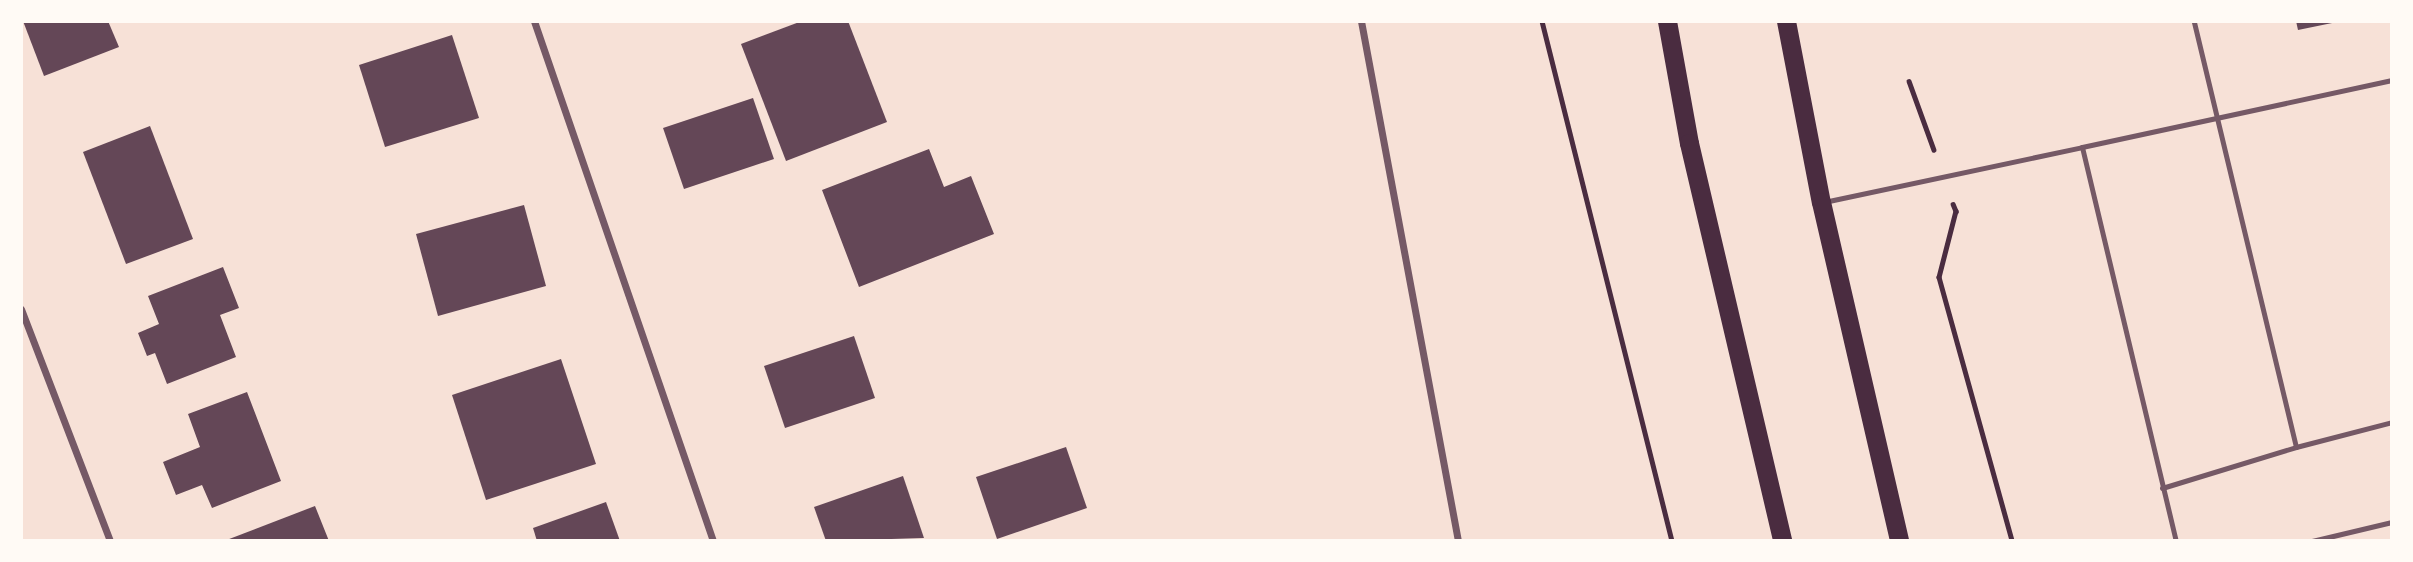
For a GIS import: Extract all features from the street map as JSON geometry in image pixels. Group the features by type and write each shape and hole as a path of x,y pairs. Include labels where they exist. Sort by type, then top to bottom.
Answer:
{"highway":[{"path":"1667,21 1689,143 1782,541"},
{"path":"1786,21 1821,202 1899,541"}],"street":[{"path":"534,21 713,541"},
{"path":"1361,21 1458,541"},
{"path":"21,309 110,541"}],"lane":[{"path":"2194,21 2295,447"},
{"path":"1821,202 2392,80"},
{"path":"2082,147 2176,541"},
{"path":"2162,488 2295,447 2392,422"},
{"path":"2312,541 2392,522"}],"path":[{"path":"1542,21 1672,541"},
{"path":"1909,81 1956,211 1939,277 2012,541"}],"building":[{"path":"23,21 108,21 119,47 44,76"},
{"path":"802,21 848,21 887,122 786,161 741,44"},
{"path":"2296,21 2337,21 2337,22 2298,30"},
{"path":"452,35 479,118 385,147 359,65"},
{"path":"753,98 774,159 684,189 663,128"},
{"path":"150,126 193,239 126,264 83,152"},
{"path":"929,149 944,187 971,176 994,234 859,287 822,190"},
{"path":"524,205 546,286 438,316 416,234"},
{"path":"223,267 239,308 220,315 236,357 167,384 155,353 147,356 138,333 159,324 148,296"},
{"path":"854,336 875,398 785,428 764,366"},
{"path":"561,359 596,464 486,500 452,395"},
{"path":"247,392 281,481 212,508 202,485 176,495 163,462 200,447 188,414"},
{"path":"1066,447 1087,508 997,539 976,477"},
{"path":"903,476 924,538 826,541 814,507"},
{"path":"606,502 620,541 537,541 533,528"},
{"path":"315,506 329,541 224,541"}]}
